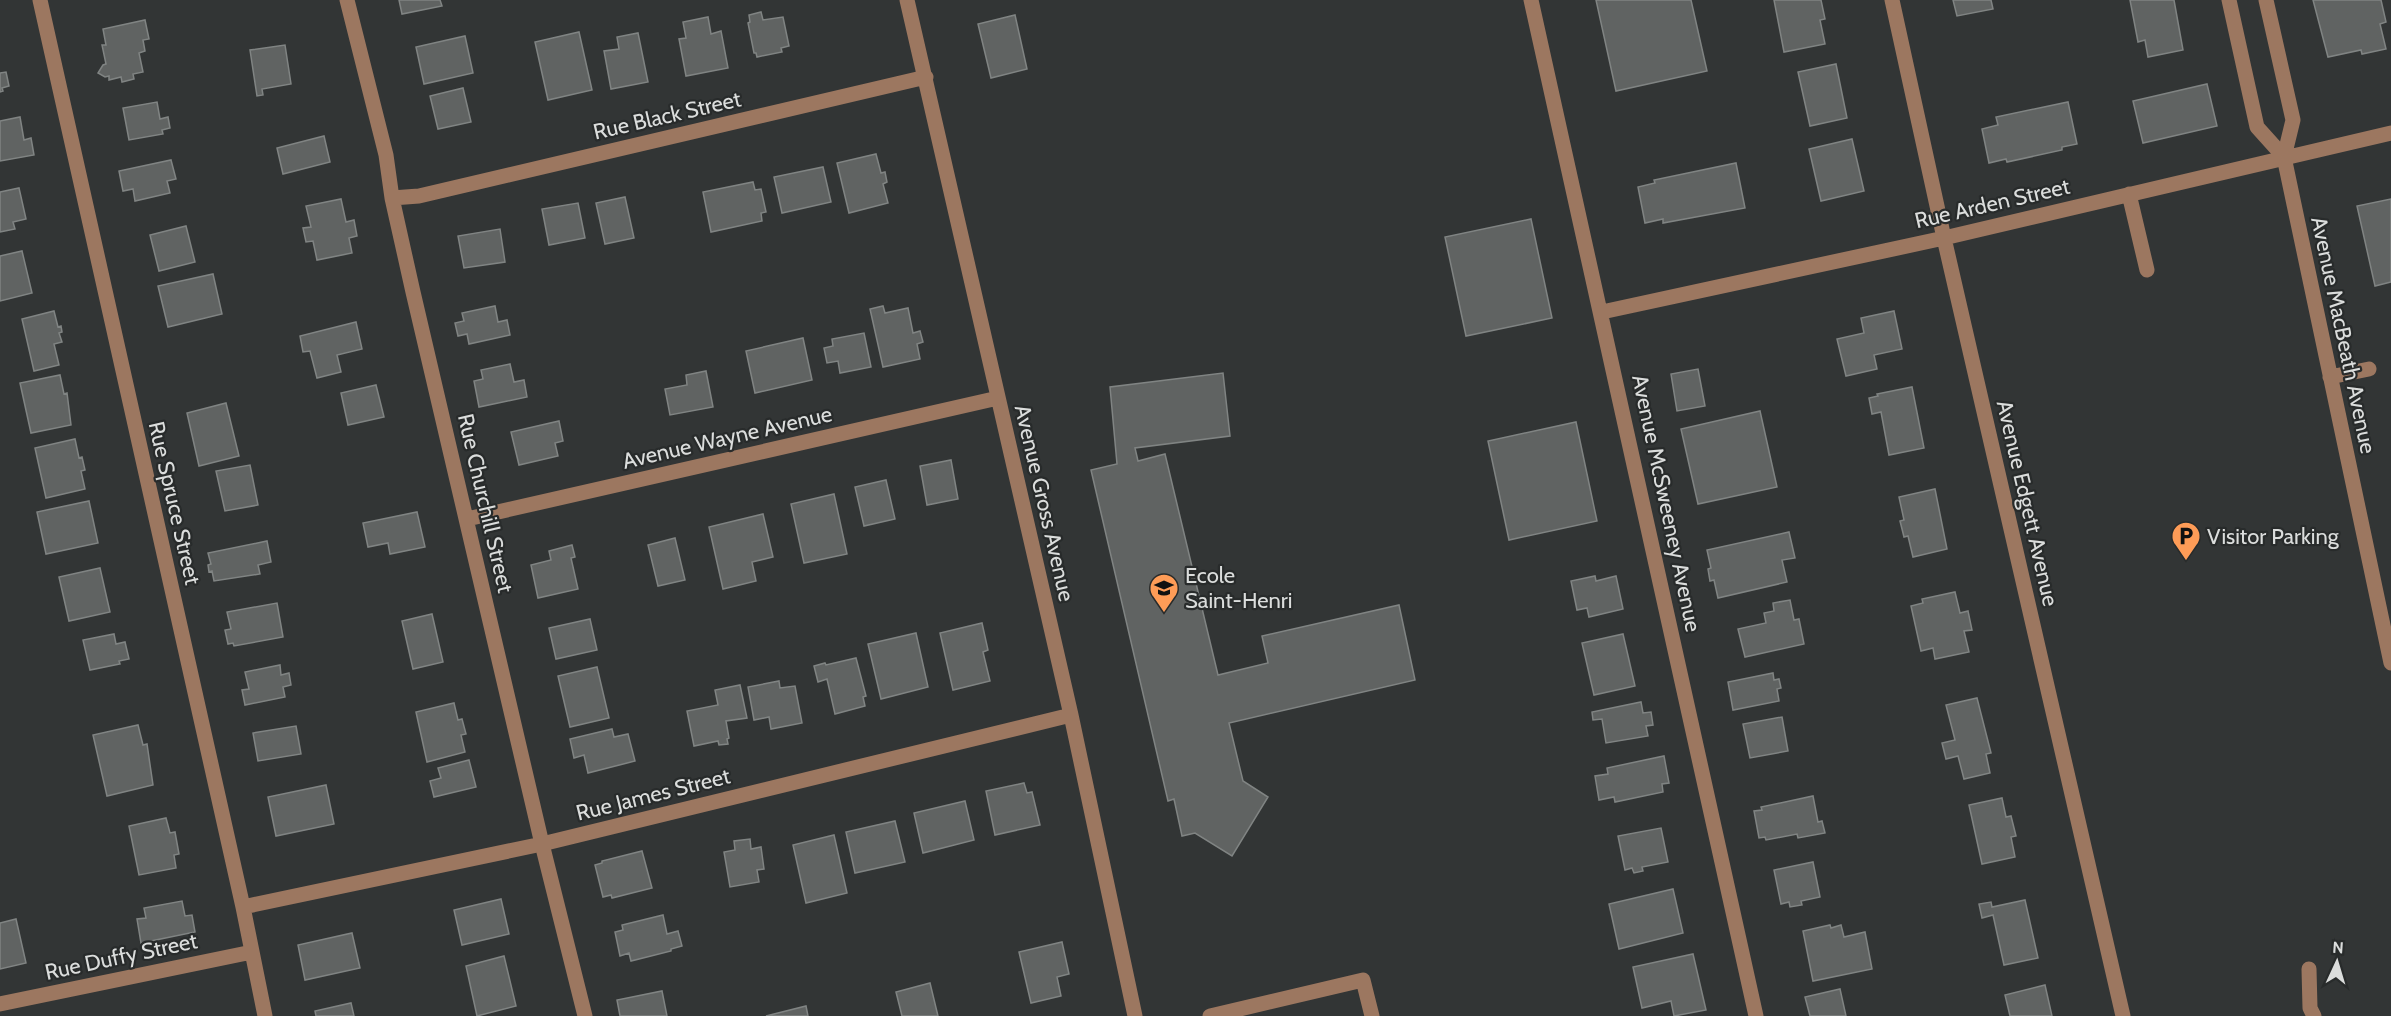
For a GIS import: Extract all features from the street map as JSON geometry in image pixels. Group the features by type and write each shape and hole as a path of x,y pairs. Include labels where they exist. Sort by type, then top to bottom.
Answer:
{"street":[{"name":"Rue Spruce Street","path":"40,0 243,907 265,1016"},
{"name":"Rue Churchill Street","path":"347,0 386,155 392,198 542,844 585,1016"},
{"name":"Avenue Gross Avenue","path":"907,0 1071,716 1135,1016"},
{"name":"Avenue McSweeney Avenue","path":"1531,0 1602,312 1756,1016"},
{"name":"Avenue Edgett Avenue","path":"1892,0 1944,238 2123,1016"},
{"path":"2229,0 2257,127 2284,157"},
{"name":"Avenue MacBeath Avenue","path":"2266,0 2293,120 2284,157 2391,663"},
{"name":"Rue Black Street","path":"392,198 419,196 926,77"},
{"name":"Rue Arden Street","path":"1602,312 1944,238 2391,133"},
{"path":"2128,194 2147,270"},
{"path":"2330,377 2368,369"},
{"name":"Avenue Wayne Avenue","path":"467,519 998,398"},
{"name":"Rue James Street","path":"243,907 542,844 1071,716"},
{"name":"Rue Duffy Street","path":"0,1004 252,952"},
{"path":"2309,969 2310,1008 2314,1016"},
{"path":"1210,1016 1363,980 1372,1016"}],"building":[{"path":"399,0 440,0 442,6 402,14"},
{"path":"1596,0 1691,0 1707,71 1616,91"},
{"path":"1774,0 1821,0 1825,19 1820,20 1825,44 1784,52"},
{"path":"1953,0 1991,0 1993,9 1957,16"},
{"path":"2130,0 2174,0 2183,50 2148,57 2145,40 2138,42"},
{"path":"2313,0 2381,0 2386,22 2380,24 2386,49 2362,54 2361,50 2328,57"},
{"path":"761,12 763,20 783,17 789,46 781,48 782,52 757,57 754,53 748,23 750,22 749,15"},
{"path":"1015,15 1027,69 991,78 978,24"},
{"path":"708,17 711,34 721,31 728,68 686,76 679,39 686,38 683,22"},
{"path":"145,20 149,39 143,40 145,51 139,53 143,72 133,74 134,79 122,82 121,77 109,80 109,76 105,77 98,73 106,64 102,45 106,45 103,29"},
{"path":"579,32 592,90 548,100 535,42"},
{"path":"638,33 648,82 611,89 604,51 619,49 617,37"},
{"path":"465,36 473,73 424,84 416,47"},
{"path":"285,45 291,84 262,89 263,95 257,96 250,50"},
{"path":"1836,64 1847,118 1810,126 1798,72"},
{"path":"6,72 9,86 2,88 3,91 0,92 0,73"},
{"path":"2207,84 2217,126 2143,143 2133,101"},
{"path":"463,88 471,122 438,129 430,96"},
{"path":"157,102 160,119 168,117 170,128 162,130 163,134 129,140 123,108"},
{"path":"2068,102 2077,144 2062,147 2062,150 2007,162 2006,159 1989,163 1982,129 1998,125 1996,117"},
{"path":"20,117 24,140 31,138 34,155 0,161 0,121"},
{"path":"324,136 330,162 283,174 277,148"},
{"path":"1852,139 1864,191 1821,201 1809,149"},
{"path":"876,154 881,173 885,172 887,182 883,184 888,203 849,213 837,163"},
{"path":"171,160 176,179 167,181 170,193 135,201 133,189 123,191 119,171"},
{"path":"1736,163 1745,208 1663,223 1663,219 1645,223 1638,187 1655,183 1654,180"},
{"path":"823,167 831,202 782,213 774,177"},
{"path":"753,182 755,190 761,189 766,212 761,213 762,221 711,232 703,192"},
{"path":"19,188 26,219 13,222 15,229 0,232 0,192"},
{"path":"625,197 634,238 605,244 596,203"},
{"path":"341,199 346,222 354,220 357,236 349,238 352,253 317,260 313,241 306,242 303,228 311,227 306,206"},
{"path":"2391,199 2391,282 2375,286 2357,206"},
{"path":"578,203 585,238 549,245 542,209"},
{"path":"1531,219 1552,318 1466,336 1445,237"},
{"path":"186,226 195,262 159,271 150,235"},
{"path":"500,229 505,262 464,268 458,236"},
{"path":"22,251 32,293 0,301 0,256"},
{"path":"213,274 222,314 168,327 158,286"},
{"path":"495,306 498,322 507,320 510,335 469,344 467,334 458,336 455,323 464,321 462,313"},
{"path":"883,306 885,313 908,308 913,333 920,331 923,342 917,344 920,359 883,367 870,309"},
{"path":"54,311 58,327 61,326 62,332 59,333 62,342 54,344 59,365 34,371 22,319"},
{"path":"1894,311 1902,349 1874,355 1877,369 1846,376 1837,339 1864,333 1861,318"},
{"path":"356,322 362,349 337,355 341,372 317,378 310,351 303,352 300,336"},
{"path":"864,333 871,367 840,373 838,361 827,363 824,348 833,346 832,339"},
{"path":"803,338 812,380 755,393 746,351"},
{"path":"510,364 514,382 524,380 527,397 479,407 474,381 483,379 481,370"},
{"path":"1698,369 1705,406 1677,411 1671,374"},
{"path":"706,371 713,407 670,415 665,389 687,385 686,375"},
{"name":"Ecole Saint-Henri","path":"1223,373 1230,436 1135,448 1138,461 1165,454 1218,675 1268,663 1262,636 1399,605 1415,680 1229,723 1243,781 1268,797 1232,856 1195,833 1182,836 1174,799 1168,801 1091,470 1117,464 1110,387"},
{"path":"60,375 64,394 67,393 71,425 31,433 20,383"},
{"path":"376,385 384,417 348,425 341,393"},
{"path":"1912,387 1924,448 1889,455 1881,412 1872,414 1869,398 1878,396 1877,394"},
{"path":"226,403 239,456 199,466 187,413"},
{"path":"1760,411 1777,487 1698,504 1681,429"},
{"path":"559,421 563,441 555,443 558,456 519,465 511,432"},
{"path":"1576,422 1597,521 1509,540 1488,441"},
{"path":"75,439 79,458 82,457 85,470 81,471 85,489 46,498 35,448"},
{"path":"951,460 958,499 927,505 920,466"},
{"path":"250,465 258,505 225,511 216,471"},
{"path":"886,480 895,519 864,526 855,487"},
{"path":"1935,489 1947,549 1913,557 1908,536 1904,537 1900,521 1904,520 1899,497"},
{"path":"834,494 847,554 804,563 791,504"},
{"path":"89,501 98,543 46,554 37,512"},
{"path":"417,512 425,547 390,554 388,543 368,547 363,523"},
{"path":"763,514 773,557 752,562 756,581 723,589 709,527"},
{"path":"1789,532 1795,558 1782,560 1787,582 1718,598 1714,580 1710,581 1708,569 1711,568 1707,550"},
{"path":"675,538 685,580 658,586 648,545"},
{"path":"267,541 271,562 258,565 260,574 214,581 212,571 209,572 208,565 211,564 208,553"},
{"path":"572,545 575,557 571,558 578,589 538,598 531,565 551,560 549,551"},
{"path":"100,568 110,612 69,621 59,577"},
{"path":"1595,576 1596,581 1616,576 1623,609 1589,617 1587,608 1577,610 1571,581"},
{"path":"1955,592 1960,613 1968,611 1972,630 1964,631 1969,652 1935,659 1933,648 1921,651 1911,606 1923,603 1922,599"},
{"path":"1790,600 1794,620 1799,619 1804,644 1745,657 1738,629 1766,623 1764,613 1774,611 1773,603"},
{"path":"277,603 283,637 234,646 233,643 228,644 225,630 231,629 227,612"},
{"path":"432,614 443,662 413,669 402,621"},
{"path":"590,619 597,650 556,659 549,628"},
{"path":"982,623 988,650 983,652 990,681 953,690 940,633"},
{"path":"916,633 928,687 881,699 868,644"},
{"path":"114,634 116,644 125,642 129,659 119,661 120,664 90,670 83,640"},
{"path":"1623,634 1635,686 1594,695 1582,643"},
{"path":"856,658 866,696 863,697 865,706 835,714 827,679 818,682 814,666"},
{"path":"280,665 281,675 289,673 291,685 283,687 285,697 245,705 242,690 249,689 245,672"},
{"path":"597,667 609,718 570,727 558,676"},
{"path":"1773,673 1774,680 1779,679 1781,688 1777,689 1779,701 1733,710 1728,682"},
{"path":"779,681 780,688 795,686 802,723 771,729 769,717 754,720 748,687"},
{"path":"740,685 747,718 726,721 728,744 719,745 718,741 694,746 687,711 718,705 715,690"},
{"path":"1977,698 1991,753 1986,754 1990,773 1964,779 1958,756 1946,759 1942,743 1955,740 1946,705"},
{"path":"1641,702 1643,713 1651,712 1653,725 1646,726 1648,736 1606,743 1602,719 1593,720 1592,712"},
{"path":"454,703 458,720 462,719 466,734 461,735 465,752 427,762 416,712"},
{"path":"1782,717 1788,751 1750,758 1743,724"},
{"path":"138,725 143,745 147,744 153,785 107,796 93,735"},
{"path":"296,726 301,754 258,761 253,733"},
{"path":"612,729 614,737 628,734 635,761 588,773 584,755 574,758 570,739"},
{"path":"1664,756 1669,783 1662,784 1663,792 1615,802 1614,797 1599,800 1595,776 1608,774 1607,768"},
{"path":"469,760 476,787 434,797 430,781 441,778 438,768"},
{"path":"1024,783 1027,793 1032,792 1040,825 995,835 986,791"},
{"path":"326,785 334,824 276,836 268,797"},
{"path":"1813,796 1818,822 1822,821 1825,833 1798,838 1797,834 1766,840 1765,837 1759,838 1754,811 1762,810 1761,807"},
{"path":"2002,798 2006,817 2011,816 2016,836 2011,837 2015,857 1982,864 1969,805"},
{"path":"965,801 974,840 923,853 914,813"},
{"path":"166,818 170,833 175,832 179,854 174,855 176,868 139,875 129,826"},
{"path":"895,821 905,862 855,873 846,832"},
{"path":"1661,828 1668,862 1642,867 1643,871 1634,873 1632,868 1625,870 1618,836"},
{"path":"834,835 847,893 806,903 793,845"},
{"path":"750,839 751,849 761,847 764,869 757,870 759,882 730,887 724,852 735,850 734,841"},
{"path":"642,851 652,888 612,898 611,895 603,897 595,865 602,861"},
{"path":"1813,862 1820,897 1801,901 1802,905 1790,907 1789,902 1781,904 1774,870"},
{"path":"1673,889 1683,933 1619,949 1609,904"},
{"path":"501,899 509,934 462,945 454,910"},
{"path":"2025,900 2038,958 2004,965 1993,915 1982,918 1979,904 1991,902 1992,907"},
{"path":"182,901 185,916 192,915 195,932 141,943 137,919 146,918 144,908"},
{"path":"663,915 667,934 678,931 682,946 631,961 629,953 620,956 615,932 623,930 622,925"},
{"path":"16,919 26,963 0,969 0,923"},
{"path":"1830,925 1831,928 1841,925 1844,937 1865,932 1872,969 1813,981 1803,931"},
{"path":"352,933 360,968 305,980 298,945"},
{"path":"1062,942 1069,974 1057,977 1061,996 1031,1003 1019,952"},
{"path":"1693,954 1706,1010 1674,1016 1671,1001 1642,1008 1633,967"},
{"path":"504,956 516,1006 477,1016 466,966"},
{"path":"930,983 938,1016 902,1016 896,992"},
{"path":"2045,985 2052,1016 2010,1016 2005,995"},
{"path":"1840,989 1846,1016 1810,1016 1805,997"},
{"path":"662,991 667,1016 620,1016 617,1000"},
{"path":"351,1003 354,1016 316,1016 315,1011"},
{"path":"806,1006 808,1016 766,1016"}],"place":[{"name":"Visitor Parking","path":"2186,562"},
{"name":"Ecole Saint-Henri","path":"1164,614"}]}
